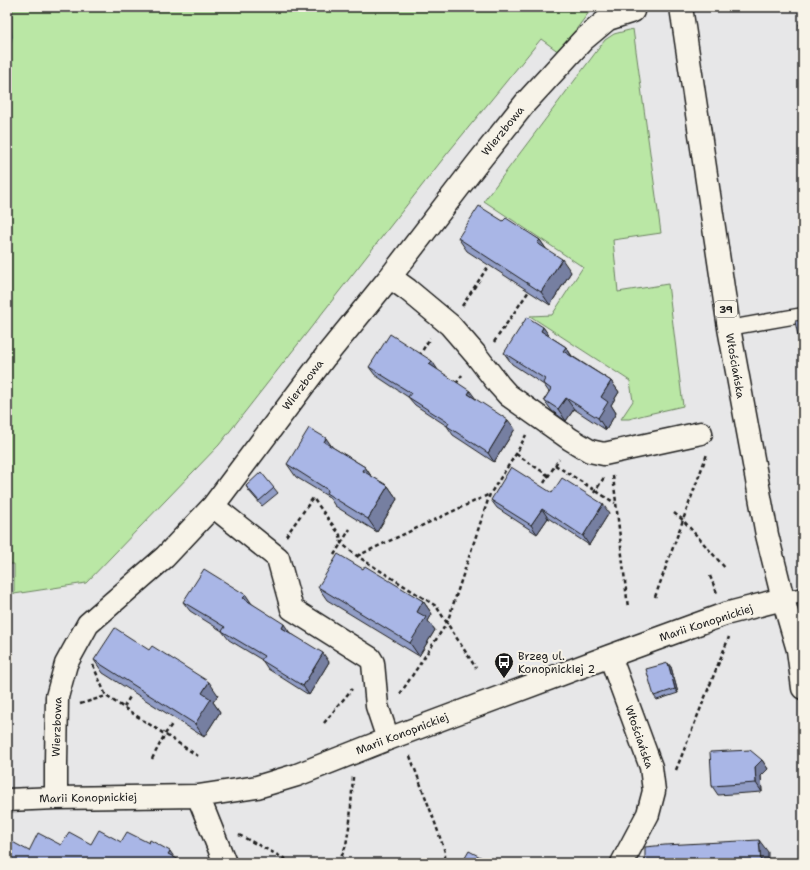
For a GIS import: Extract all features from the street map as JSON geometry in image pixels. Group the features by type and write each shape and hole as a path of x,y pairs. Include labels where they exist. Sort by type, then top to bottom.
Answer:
{"street":[{"name":"Włościańska","path":"681,7 729,328 767,535 793,597 803,688"},
{"name":"Wierzbowa","path":"56,798 57,697 66,664 88,624 165,557 212,506 325,356 390,278 526,102 583,40 608,19 633,11"},
{"path":"390,278 408,290 450,325 508,395 570,439 590,451 604,454 704,442"},
{"path":"212,506 278,558 292,609 370,658 373,663 377,706 388,739"},
{"name":"Marii Konopnickiej","path":"7,800 198,796 257,787 297,775 388,739 725,614 793,597"},
{"name":"Włościańska","path":"610,656 651,767 654,791 648,814 622,863"},
{"path":"198,796 225,863"}],"lane":[{"path":"729,328 803,315"}],"path":[{"path":"450,325 489,265"},
{"path":"481,361 529,291"},
{"path":"397,699 447,623 490,494 516,454 537,415"},
{"path":"544,483 570,439"},
{"path":"655,597 683,520 704,442"},
{"path":"516,454 549,476"},
{"path":"604,454 612,464 615,503 628,608"},
{"path":"555,465 615,503"},
{"path":"357,556 490,494"},
{"path":"273,554 313,498 340,535 342,543 357,556 436,606 476,668"},
{"path":"674,513 683,520 726,569"},
{"path":"334,555 350,529"},
{"path":"710,576 718,596"},
{"path":"654,791 669,787 731,633"},
{"path":"91,660 106,696 198,756"},
{"path":"324,723 373,663"},
{"path":"124,707 131,695"},
{"path":"79,704 106,696"},
{"path":"152,759 173,722"},
{"path":"409,755 445,852 445,863"},
{"path":"340,863 346,845 350,821 353,774"},
{"path":"238,835 293,863"}],"green space":[{"path":"12,7 593,7 559,52 541,39 446,155 219,445 86,583 14,594 14,564 7,564 7,54 12,37"},
{"path":"633,29 661,233 613,240 618,292 668,284 683,406 629,419 621,419 633,401 630,381 530,316 552,315 583,267 484,201 605,40 614,34"}],"water":[{"path":"7,11 12,37 7,54"}],"building":[{"path":"803,22 803,40 799,24"},
{"path":"479,206 503,221 506,218 540,240 537,243 562,259 541,292 458,238"},
{"path":"527,317 543,327 541,331 566,347 563,351 611,381 601,397 608,402 598,418 566,398 558,409 544,400 551,389 543,383 545,379 504,353"},
{"path":"803,320 803,362 795,321"},
{"path":"390,334 432,361 429,364 470,391 468,394 508,420 488,453 447,426 449,423 408,397 411,393 369,367"},
{"path":"309,428 326,438 324,442 365,467 363,471 388,486 368,519 326,493 328,490 287,464"},
{"path":"511,467 552,493 562,478 603,504 583,536 542,509 531,525 491,500"},
{"path":"261,472 274,488 259,501 246,486"},
{"path":"338,554 363,569 365,566 423,601 417,612 426,617 410,643 318,587"},
{"path":"204,569 246,595 243,598 284,624 282,628 323,653 303,686 261,660 264,656 222,631 225,627 183,602"},
{"path":"115,628 149,650 152,646 209,682 202,693 211,699 195,724 94,660"},
{"path":"668,663 675,689 654,696 646,669"},
{"path":"750,750 762,760 755,767 756,783 712,786 710,752"},
{"path":"99,830 121,842 127,832 149,843 150,840 170,851 168,854 185,863 7,863 7,839 29,851 38,833 61,845 69,832 91,844"},
{"path":"759,840 761,863 645,863 645,847"},
{"path":"469,851 492,863 462,863"}],"place":[{"name":"Brzeg ul. Konopnickiej 2","path":"504,679"}]}
